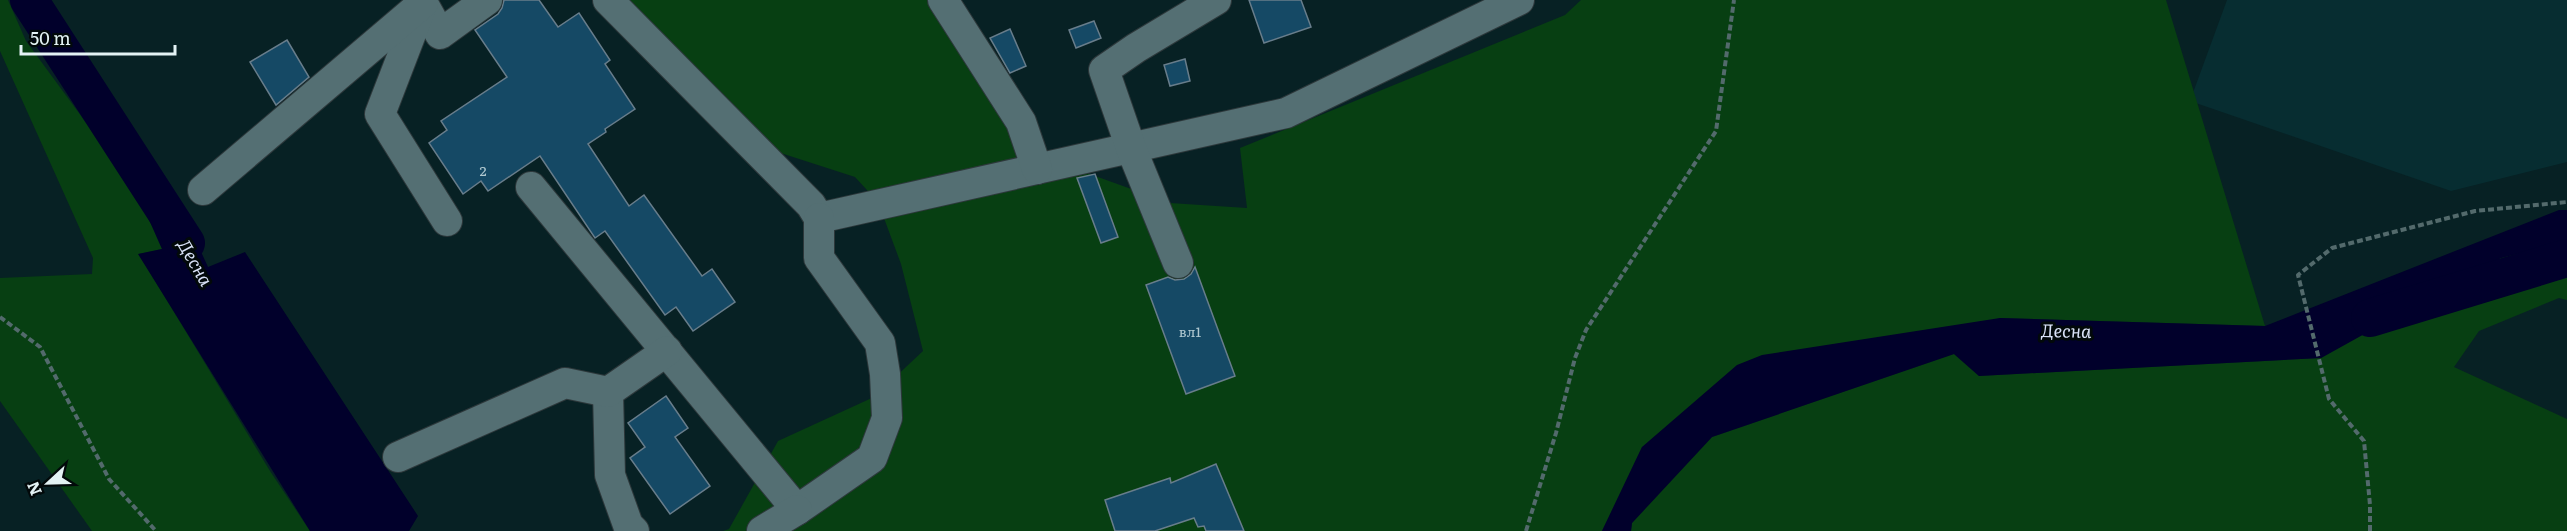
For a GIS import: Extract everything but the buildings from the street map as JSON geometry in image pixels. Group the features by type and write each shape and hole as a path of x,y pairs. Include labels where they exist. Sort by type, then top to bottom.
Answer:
{"street":[{"path":"420,1 440,34 488,0"},
{"path":"608,0 811,205 819,218 819,258 880,343 885,374 886,418 872,458 797,510 762,531"},
{"path":"943,0 1021,122 1037,169"},
{"path":"819,218 1286,113 1519,0"},
{"path":"203,190 420,1"},
{"path":"420,1 380,114 447,221"},
{"path":"1178,263 1131,148 1104,70 1210,2"},
{"path":"531,187 797,510"},
{"path":"398,457 565,383 608,392 667,351"},
{"path":"608,392 610,476 628,525 633,531"}],"path":[{"path":"1526,531 1556,433 1575,358 1586,330 1716,131 1734,0"},
{"path":"2370,531 2364,441 2329,399 2298,275 2332,248 2475,210 2567,202"},
{"path":"0,317 40,347 109,479 156,531"}],"shaded area":[{"path":"2227,0 2567,0 2567,162 2451,191 2190,101"}],"green space":[{"path":"0,0 8,0 26,41 126,177 162,249 139,254 270,471 310,531 92,531 0,401 0,278 92,274 93,258 0,51"},
{"path":"624,0 933,0 1017,134 1073,168 1170,203 1247,208 1240,148 1565,15 1581,0 2166,0 2265,326 2000,318 1642,447 1602,531 723,531 729,529 778,441 874,397 923,351 901,264 878,202 855,177 762,147"},
{"path":"2567,241 2567,300 2559,298 2479,331 2454,367 2567,419 2567,531 1631,531 1632,523 1712,437 1954,354 1979,376 2321,358 2501,258"}],"water":[{"path":"170,184 208,267 245,252 418,516 409,531 310,531 138,254 162,249 147,215"},
{"path":"2559,210 2567,210 2567,241 2501,258 2321,358 1979,376 1954,354 1712,437 1632,523 1631,531 1602,531 1642,447 1737,365 1762,355 2000,318 2265,326"}],"waterway":[{"name":"Десна","path":"29,0 186,243"},
{"name":"Десна","path":"2370,318 2567,258"}]}
